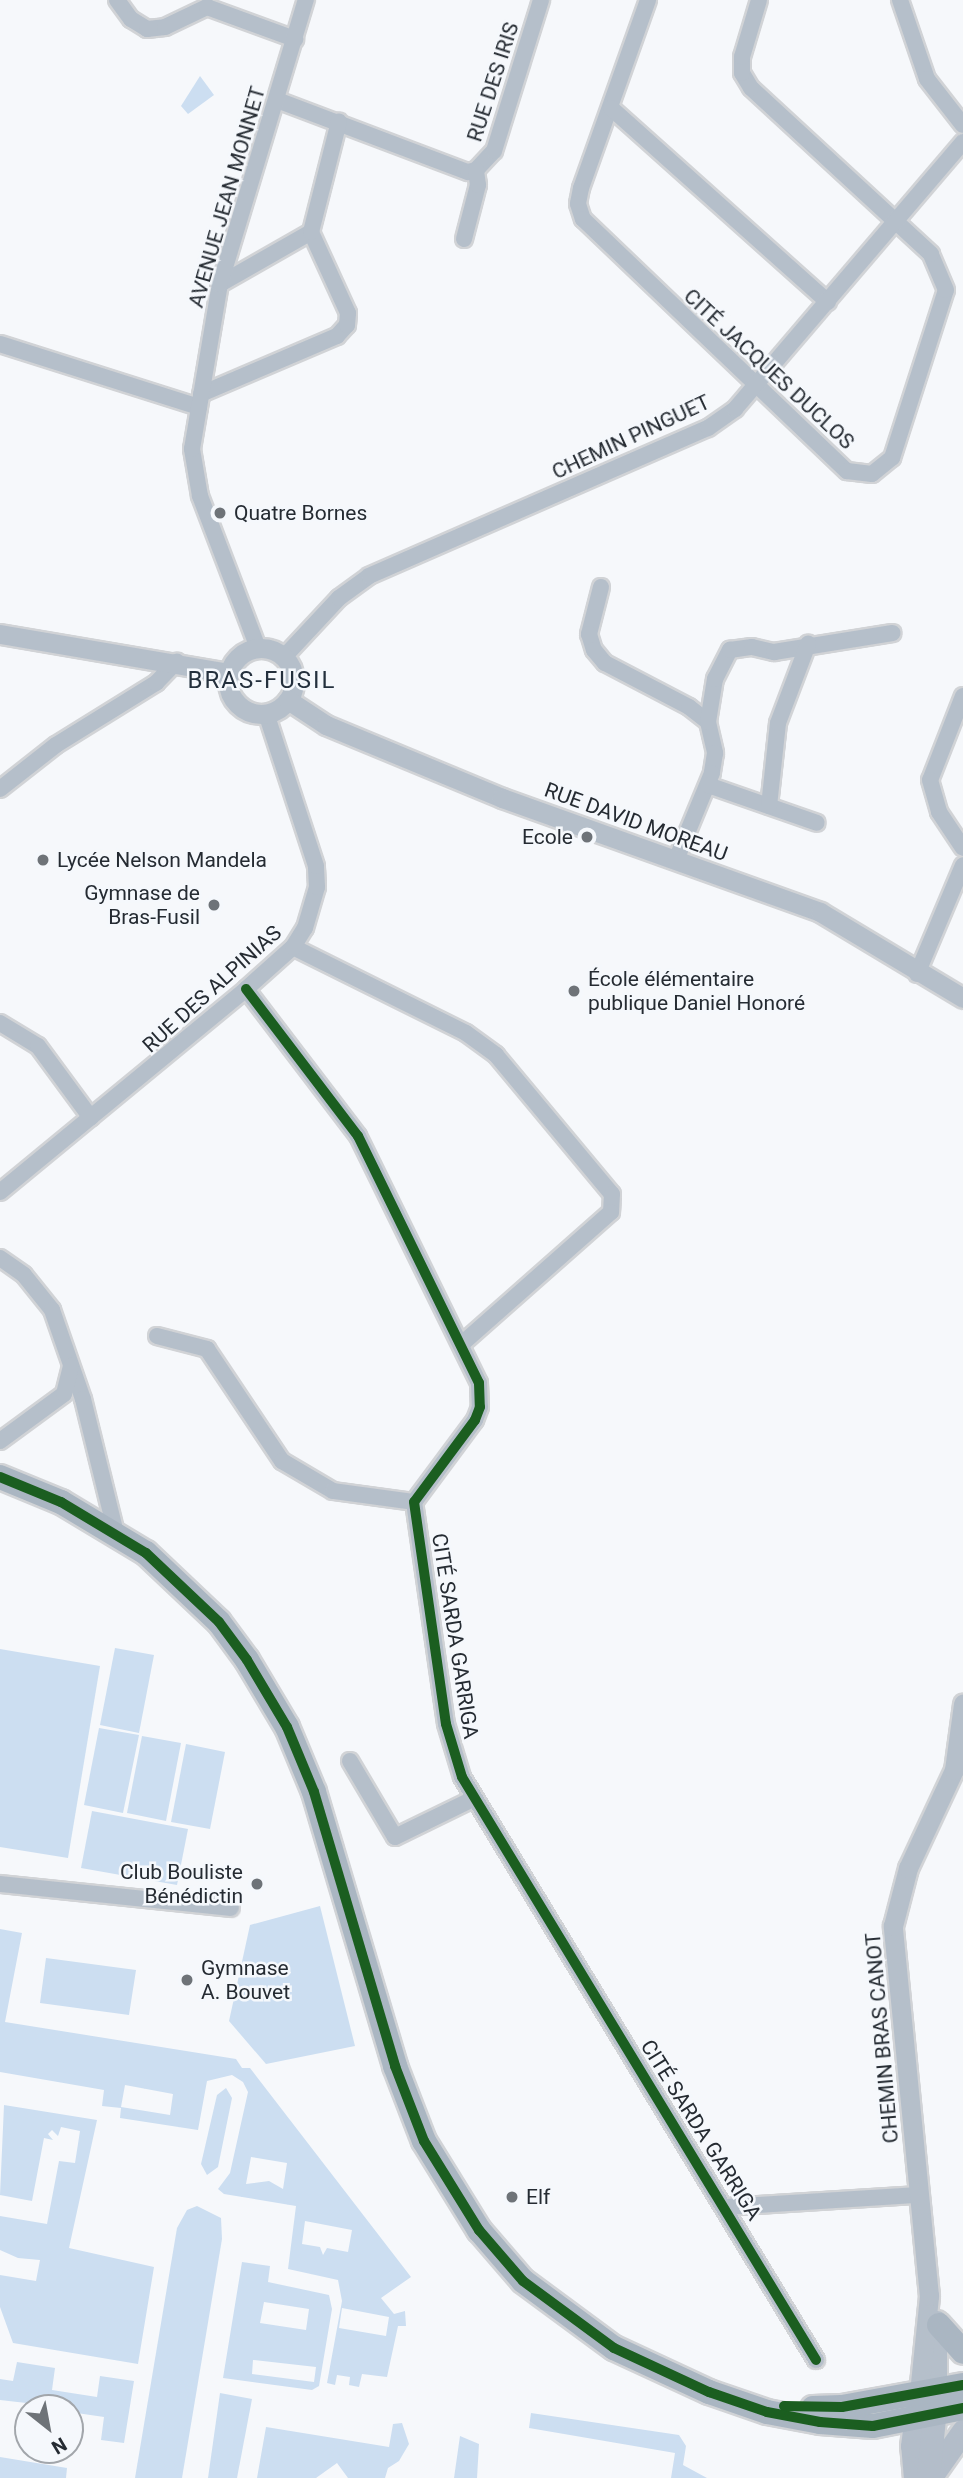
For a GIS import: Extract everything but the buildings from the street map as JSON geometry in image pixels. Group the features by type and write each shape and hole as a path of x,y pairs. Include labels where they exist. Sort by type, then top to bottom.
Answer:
{"main road":[{"path":"0,1477 61,1502 116,1533 179,1581 247,1660 291,1737 327,1834 407,2101 440,2171 479,2230 523,2280 583,2329 651,2367 719,2396 820,2422 873,2426 963,2408"},
{"path":"939,2325 963,2352"},
{"path":"719,2396 812,2408 963,2385"},
{"path":"915,2478 928,2391"},
{"path":"925,2417 929,2478"},
{"path":"929,2478 963,2431"}],"street":[{"path":"117,0 131,19 147,29 165,27 207,6 295,39"},
{"name":"AVENUE JEAN MONNET","path":"258,648 193,471 200,400 220,284 306,0"},
{"name":"RUE DES IRIS","path":"277,100 339,121 468,172 476,170 494,151 541,0"},
{"name":"CITÉ JACQUES DUCLOS","path":"648,0 581,188 578,204 583,219 847,471 873,474 892,458 946,290 935,260 897,221 751,88 742,74 742,57 759,0"},
{"path":"900,0 927,79 963,125"},
{"path":"611,108 828,302"},
{"path":"0,344 200,400 337,336 347,326 348,313 311,232 339,121"},
{"name":"CHEMIN PINGUET","path":"284,657 339,598 369,576 708,428 735,410 963,142"},
{"name":"RUE DES IRIS","path":"464,239 478,185 476,170"},
{"path":"220,284 311,232"},
{"path":"601,587 589,634 594,650 605,663 689,707 708,722"},
{"path":"676,860 708,785 715,752 708,722 713,688 723,657 730,650 752,647 775,652 808,644 892,633"},
{"path":"0,634 177,661 228,673"},
{"path":"769,806 778,723 808,644"},
{"path":"258,648 284,657 293,676 288,700 267,713 252,713 238,705 228,685 228,673 243,652 258,648"},
{"path":"0,789 56,745 156,683 177,661"},
{"path":"963,696 930,780 939,812 963,848"},
{"name":"RUE DAVID MOREAU","path":"288,700 326,725 502,798 820,912 917,974 963,998"},
{"name":"RUE DES ALPINIAS","path":"0,1192 293,947 312,909 316,866 267,713"},
{"path":"708,785 817,824"},
{"path":"917,974 963,865"},
{"path":"293,947 466,1033 496,1055 612,1194 611,1212 462,1344"},
{"path":"157,1336 207,1349 282,1461 333,1491 414,1502 480,1407 479,1383 462,1344 358,1136 246,989"},
{"path":"0,1023 38,1046 91,1118"},
{"path":"3,1262 38,1290 52,1310 71,1363 116,1533"},
{"path":"0,1441 64,1394 71,1363"},
{"name":"CITÉ SARDA GARRIGA","path":"414,1502 446,1724 473,1800 726,2207 816,2360"},
{"name":"CHEMIN BRAS CANOT","path":"928,2391 929,2295 893,1926 908,1868 954,1770 963,1704"},
{"path":"350,1761 395,1837 473,1800"},
{"path":"0,1884 231,1908"},
{"path":"726,2207 919,2195"},
{"name":"CHEMIN BRAS CANOT","path":"928,2391 939,2325 929,2295"}],"shaded area":[{"path":"200,76 214,95 188,114 181,106"},
{"path":"115,1648 154,1655 139,1733 100,1725"},
{"path":"0,1649 100,1666 68,1858 0,1847"},
{"path":"99,1728 139,1735 123,1813 84,1805"},
{"path":"142,1736 181,1743 166,1821 127,1813"},
{"path":"186,1744 225,1752 210,1829 171,1822"},
{"path":"92,1811 188,1829 177,1885 81,1868"},
{"path":"320,1906 355,2046 266,2064 229,2021 250,1925"},
{"path":"0,1929 22,1933 5,2022 236,2059 242,2068 250,2068 411,2277 381,2298 394,2314 405,2311 406,2326 398,2326 387,2377 362,2374 359,2387 349,2385 350,2377 337,2375 335,2385 327,2383 342,2301 338,2280 288,2269 296,2206 224,2194 218,2189 230,2173 248,2092 243,2082 232,2075 207,2081 198,2130 120,2118 121,2108 102,2106 104,2090 0,2072","holes":["125,2085 173,2094 170,2115 121,2107","251,2157 287,2163 283,2189 269,2181 246,2184","305,2221 352,2230 348,2252 327,2248 323,2255 320,2247 302,2244","342,2308 389,2317 386,2336 339,2328"]},
{"path":"46,1958 136,1970 129,2015 40,2003"},
{"path":"226,2088 232,2098 218,2167 207,2175 201,2164 217,2095"},
{"path":"4,2105 97,2120 69,2248 154,2267 138,2364 13,2343 0,2307 0,2275 36,2281 40,2260 18,2258 0,2250 0,2216 47,2224 59,2161 75,2163 80,2131 61,2127 58,2136 52,2130 48,2134 53,2140 44,2138 32,2201 0,2195"},
{"path":"197,2206 221,2218 222,2239 182,2478 135,2478 177,2228 187,2210"},
{"path":"242,2262 270,2266 268,2282 329,2295 332,2309 319,2386 312,2390 223,2378","holes":["264,2302 309,2309 306,2330 260,2323","253,2360 316,2367 314,2382 252,2374"]},
{"path":"17,2362 55,2368 52,2390 78,2394 14,2394 14,2402 0,2400 0,2379 13,2381"},
{"path":"100,2376 134,2381 124,2443 101,2440 104,2417 84,2414 84,2395 97,2397"},
{"path":"220,2393 252,2399 237,2478 208,2478"},
{"path":"531,2413 679,2435 686,2446 683,2465 707,2478 671,2478 675,2453 529,2428"},
{"path":"402,2423 409,2444 399,2461 388,2468 385,2478 348,2478 337,2463 316,2478 257,2478 266,2427 389,2447 393,2424"},
{"path":"460,2436 479,2444 477,2478 454,2478"},
{"path":"0,2457 14,2459 14,2464 43,2464 67,2468 66,2478 0,2478"}],"cycle path":[{"path":"246,989 358,1136 479,1383 480,1407 475,1420 414,1502 446,1724 462,1777 816,2360"},
{"path":"0,1477 61,1502 146,1553 219,1622 247,1660 287,1727 314,1792 395,2066 424,2141 479,2230 523,2281 614,2348 709,2392 767,2412 820,2422 873,2426 963,2408"},
{"path":"784,2406 842,2407 963,2385"}],"place":[{"name":"Quatre Bornes","path":"220,513"},
{"name":"Ecole","path":"587,837"},
{"name":"Lycée Nelson Mandela","path":"43,860"},
{"name":"Gymnase de Bras-Fusil","path":"214,905"},
{"name":"École élémentaire publique Daniel Honoré","path":"574,991"},
{"name":"Club Bouliste Bénédictin","path":"257,1884"},
{"name":"Gymnase A. Bouvet","path":"187,1980"},
{"name":"Elf","path":"512,2197"}],"district":[{"name":"BRAS-FUSIL","path":"262,681"}]}
